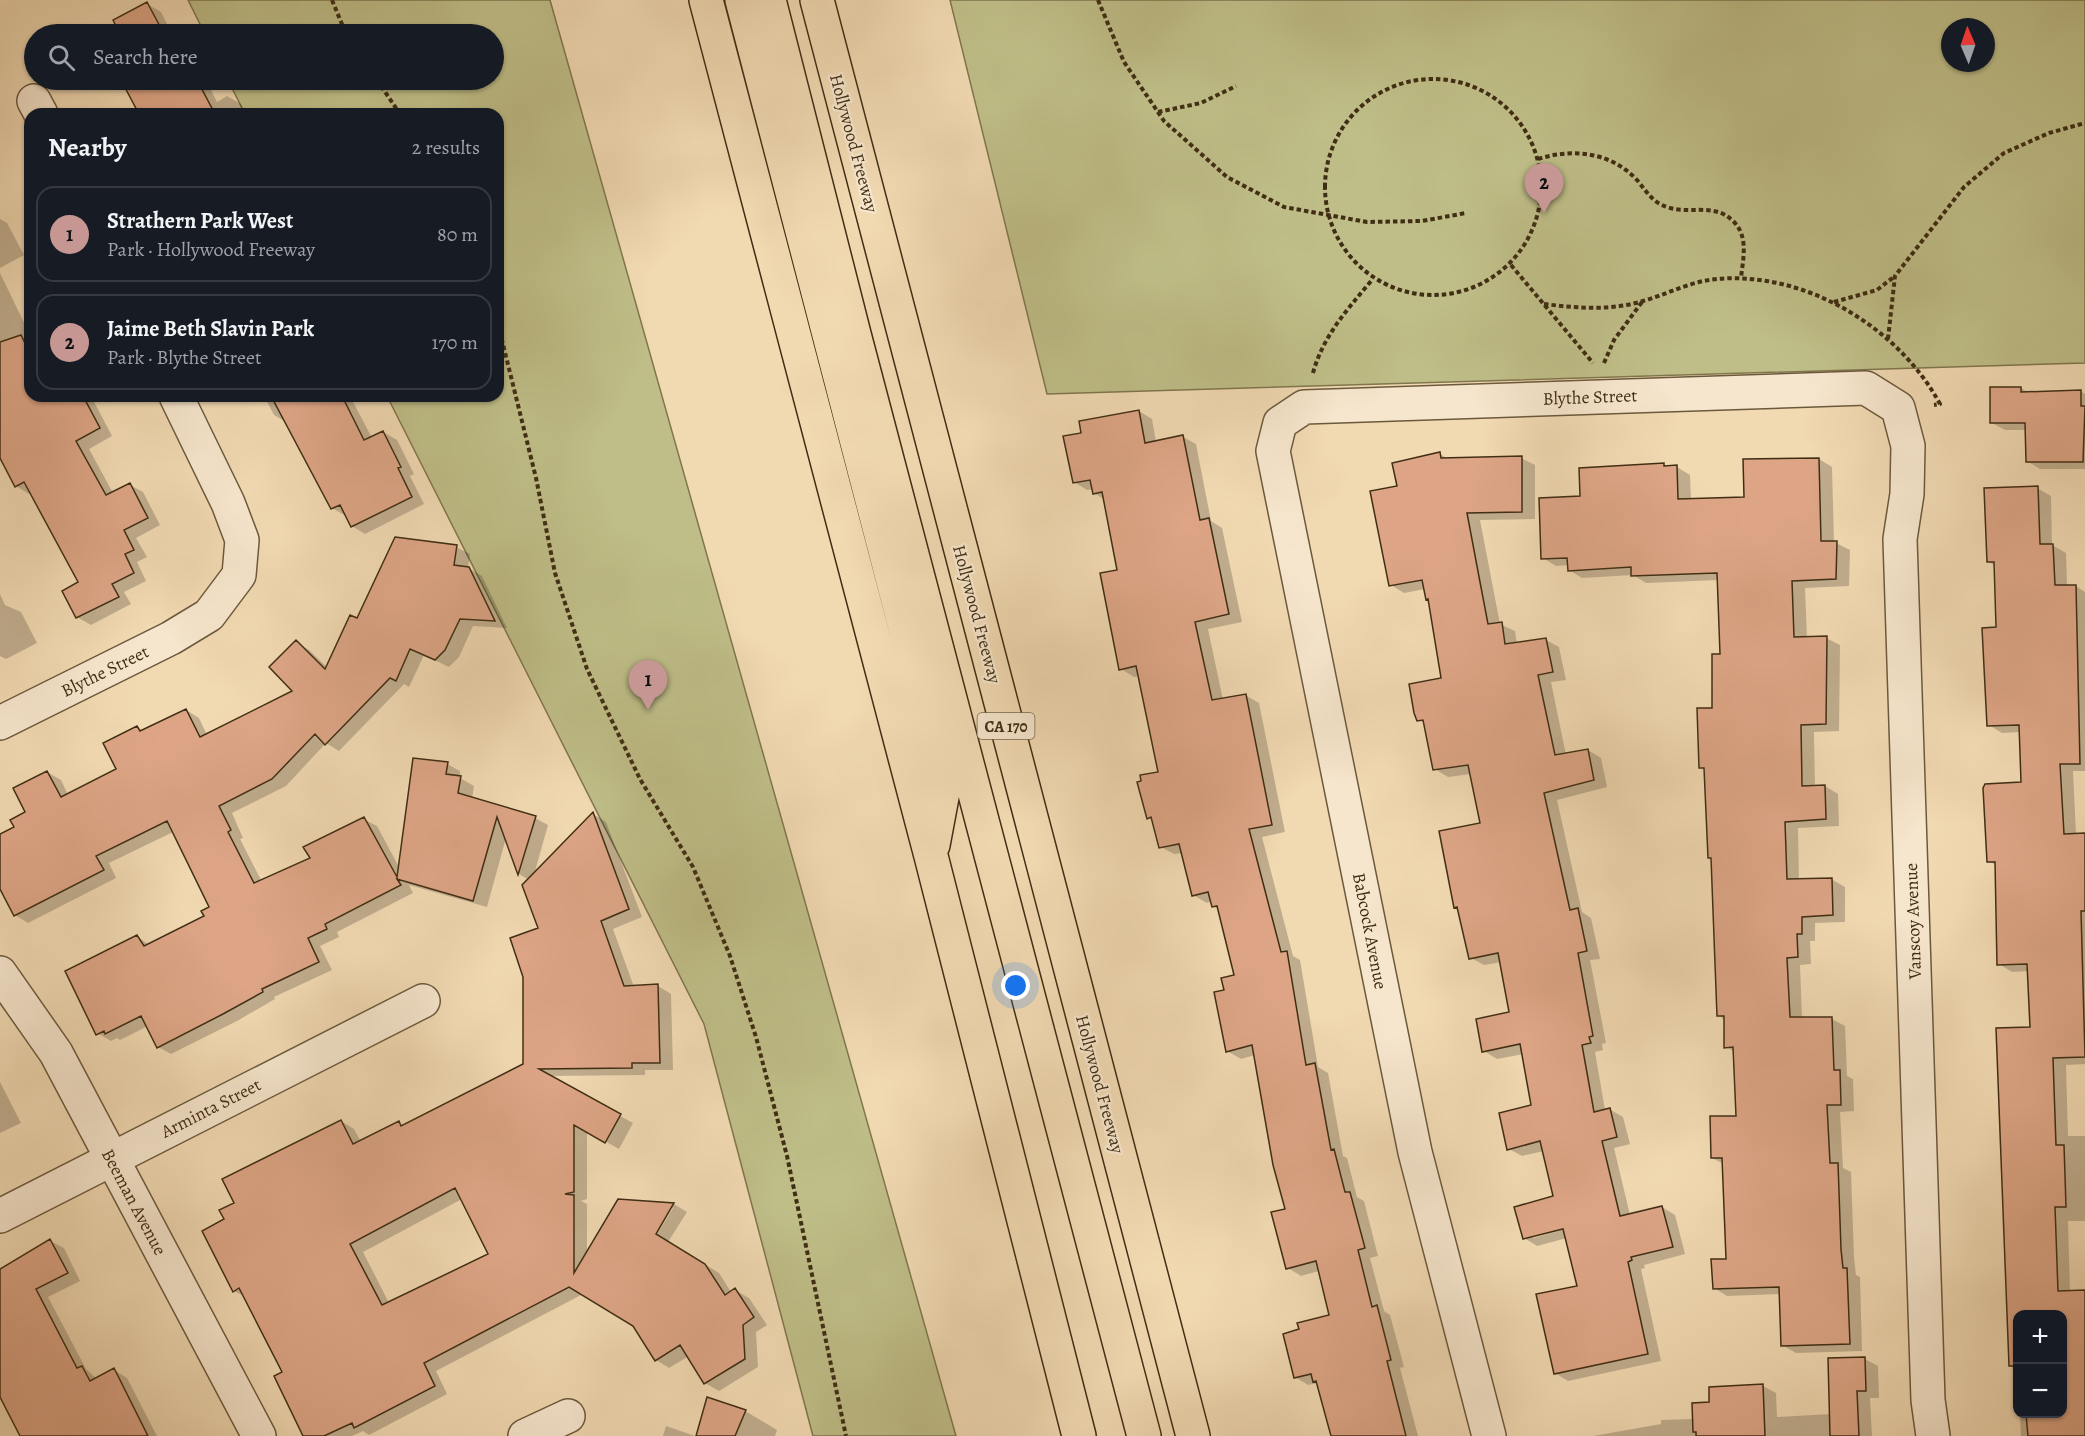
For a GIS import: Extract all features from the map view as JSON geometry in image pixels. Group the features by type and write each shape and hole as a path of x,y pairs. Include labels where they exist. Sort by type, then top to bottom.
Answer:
{"highway":[{"path":"758,8 945,781 931,856"},
{"path":"758,8 857,345 1144,1436"},
{"name":"Hollywood Freeway","path":"819,8 1193,1436"},
{"path":"709,10 931,856 1079,1436"}],"street":[{"name":"Blythe Street","path":"1292,415 1866,388 1898,408"},
{"name":"Blythe Street","path":"0,723 171,638 209,615 239,575 242,540 228,503 179,402"},
{"name":"Vanscoy Avenue","path":"1898,408 1908,446 1901,550 1928,1400 1933,1436"},
{"name":"Babcock Avenue","path":"1292,415 1273,451 1415,1152 1489,1436"},
{"name":"Beeman Avenue","path":"0,973 56,1053 259,1436"},
{"name":"Arminta Street","path":"0,1216 423,1001"},
{"path":"525,1436 568,1416"}],"path":[{"path":"332,0 342,24"},
{"path":"1098,0 1124,62 1164,121 1227,177 1284,207 1325,216 1367,222 1422,221 1466,213"},
{"path":"1445,79 1485,90 1515,115 1537,151 1541,192 1538,225 1511,265 1487,281 1448,294 1410,294 1371,281 1346,254 1325,216 1325,172 1337,135 1362,103 1402,82 1445,79"},
{"path":"1158,112 1201,103 1236,86"},
{"path":"383,90 396,108"},
{"path":"1833,302 1877,290 1895,276 1964,187 2004,153 2049,133 2085,123"},
{"path":"1539,159 1569,153 1602,158 1629,173 1656,202 1681,210 1698,208 1724,214 1740,229 1744,242 1741,279"},
{"path":"1511,265 1600,372 1614,340 1642,302"},
{"path":"1888,339 1895,276"},
{"path":"1544,304 1593,309 1642,302 1692,283 1741,279 1792,288 1833,302 1888,339 1922,375 1940,404 1898,408"},
{"path":"1292,415 1331,329 1371,281"},
{"path":"504,348 536,478 555,573 586,669 640,779 693,867 730,956 756,1037 787,1156 846,1436"}],"shaded area":[{"path":"188,0 550,0 956,1436 813,1436 704,1024 390,402 504,402 504,108 242,108 233,90 504,90 504,24 200,24"},
{"path":"950,0 2085,0 2085,363 1047,394"}],"building":[{"path":"147,2 159,24 115,24 113,20"},
{"path":"126,90 202,90 212,108 136,108"},
{"path":"21,335 24,341 24,402 86,402 100,428 76,441 106,495 130,483 148,518 124,530 134,550 125,554 134,573 112,584 119,597 76,618 62,591 78,582 24,482 15,487 0,458 0,342"},
{"path":"1990,387 2021,387 2021,392 2081,390 2081,406 2085,406 2083,462 2026,462 2025,423 1990,423"},
{"path":"274,402 345,402 364,440 383,431 401,467 398,468 412,497 351,527 340,505 331,509"},
{"path":"1139,410 1145,443 1183,435 1200,520 1209,518 1229,614 1195,622 1212,700 1246,694 1272,825 1249,829 1281,952 1287,951 1306,1065 1315,1063 1331,1150 1334,1149 1345,1192 1350,1192 1365,1248 1358,1250 1372,1307 1377,1305 1391,1360 1387,1361 1406,1436 1331,1436 1316,1381 1313,1382 1311,1374 1294,1378 1283,1334 1299,1329 1297,1323 1329,1315 1316,1261 1286,1269 1271,1212 1285,1209 1273,1165 1252,1045 1226,1052 1214,992 1224,990 1221,978 1234,975 1217,906 1212,907 1208,892 1192,896 1179,844 1159,848 1151,817 1147,819 1137,782 1141,781 1140,775 1158,772 1136,666 1119,670 1100,573 1117,570 1102,492 1093,494 1090,480 1073,483 1063,436 1081,433 1079,421"},
{"path":"1440,452 1441,458 1522,456 1522,512 1467,513 1488,624 1502,622 1505,644 1546,638 1553,672 1538,675 1555,755 1588,749 1594,780 1544,793 1570,910 1578,908 1587,951 1578,953 1593,1036 1589,1037 1591,1043 1582,1045 1594,1112 1610,1108 1617,1137 1602,1141 1620,1216 1662,1206 1673,1247 1631,1257 1632,1260 1628,1262 1648,1354 1554,1374 1536,1294 1577,1286 1563,1229 1523,1239 1514,1207 1553,1196 1540,1141 1507,1150 1499,1113 1531,1105 1520,1044 1482,1052 1476,1019 1509,1012 1498,953 1469,959 1457,907 1454,908 1439,831 1480,823 1468,765 1433,770 1423,720 1417,721 1414,713 1409,684 1441,678 1428,599 1426,600 1422,580 1389,586 1370,491 1397,486 1392,463"},
{"path":"1819,458 1821,541 1837,541 1836,579 1792,581 1794,637 1827,636 1826,724 1801,725 1802,786 1825,785 1826,819 1785,822 1787,879 1832,878 1833,915 1802,917 1802,934 1797,934 1798,957 1787,958 1790,1017 1832,1017 1834,1070 1840,1070 1841,1105 1827,1105 1830,1163 1838,1163 1841,1249 1843,1268 1847,1268 1850,1344 1781,1346 1779,1287 1713,1289 1711,1259 1726,1259 1722,1158 1711,1158 1710,1116 1736,1116 1733,1047 1724,1048 1724,1016 1717,1016 1711,858 1708,858 1704,768 1699,768 1697,708 1712,708 1712,654 1720,654 1717,573 1631,576 1631,567 1568,571 1567,558 1541,559 1539,498 1580,496 1579,468 1664,463 1664,466 1677,465 1678,499 1744,497 1743,459"},
{"path":"2038,486 2040,544 2053,544 2055,585 2076,585 2080,764 2060,764 2064,834 2085,833 2085,911 2081,911 2085,1057 2053,1058 2056,1145 2064,1145 2066,1207 2055,1207 2058,1291 2085,1290 2085,1436 2028,1436 2026,1418 2067,1418 2067,1310 2013,1310 2013,1366 2009,1366 1996,1028 2030,1027 2027,964 1997,965 1995,862 1987,862 1983,788 1985,784 2021,782 2019,725 1987,726 1982,628 1996,627 1994,562 1987,562 1984,488"},
{"path":"395,537 457,545 454,565 469,567 495,621 460,619 445,650 435,660 410,649 396,681 390,678 325,745 315,734 272,779 219,806 231,830 228,832 254,883 310,858 303,847 364,817 397,877 413,758 448,762 446,774 461,776 458,793 536,816 518,875 497,817 473,901 397,879 401,885 325,924 327,929 308,938 319,962 262,989 263,992 223,1014 157,1048 141,1016 105,1034 104,1031 96,1035 65,971 137,935 144,946 204,916 201,911 209,907 167,821 96,856 104,870 14,916 0,889 0,834 14,827 10,820 25,812 13,788 47,771 61,797 116,769 103,743 137,726 140,731 186,709 200,737 292,691 269,667 296,640 325,669 350,615 357,618"},
{"path":"593,812 629,909 601,921 624,986 658,984 660,1063 632,1063 632,1068 539,1069 621,1114 605,1143 574,1125 574,1192 565,1194 574,1195 574,1273 618,1199 674,1203 656,1234 705,1264 725,1295 735,1288 754,1317 743,1325 745,1359 704,1384 680,1345 655,1361 633,1326 569,1287 424,1363 435,1386 354,1428 352,1423 324,1436 303,1436 274,1376 282,1372 239,1288 233,1292 202,1231 224,1219 219,1210 234,1203 222,1179 341,1120 353,1144 399,1121 401,1126 523,1064 523,977 510,938 538,928 522,885","holes":["455,1188 488,1254 382,1305 350,1244"]},
{"path":"50,1239 68,1273 36,1289 77,1368 82,1366 90,1381 114,1368 148,1436 20,1436 0,1397 0,1269"},
{"path":"1865,1357 1866,1391 1857,1391 1859,1436 1830,1436 1828,1358"},
{"path":"1763,1384 1765,1436 1696,1436 1696,1432 1693,1432 1692,1403 1709,1402 1709,1387"},
{"path":"707,1397 746,1410 735,1436 696,1436"}],"place":[{"name":"Jaime Beth Slavin Park","path":"1544,213"},
{"name":"Strathern Park West","path":"648,710"}]}
